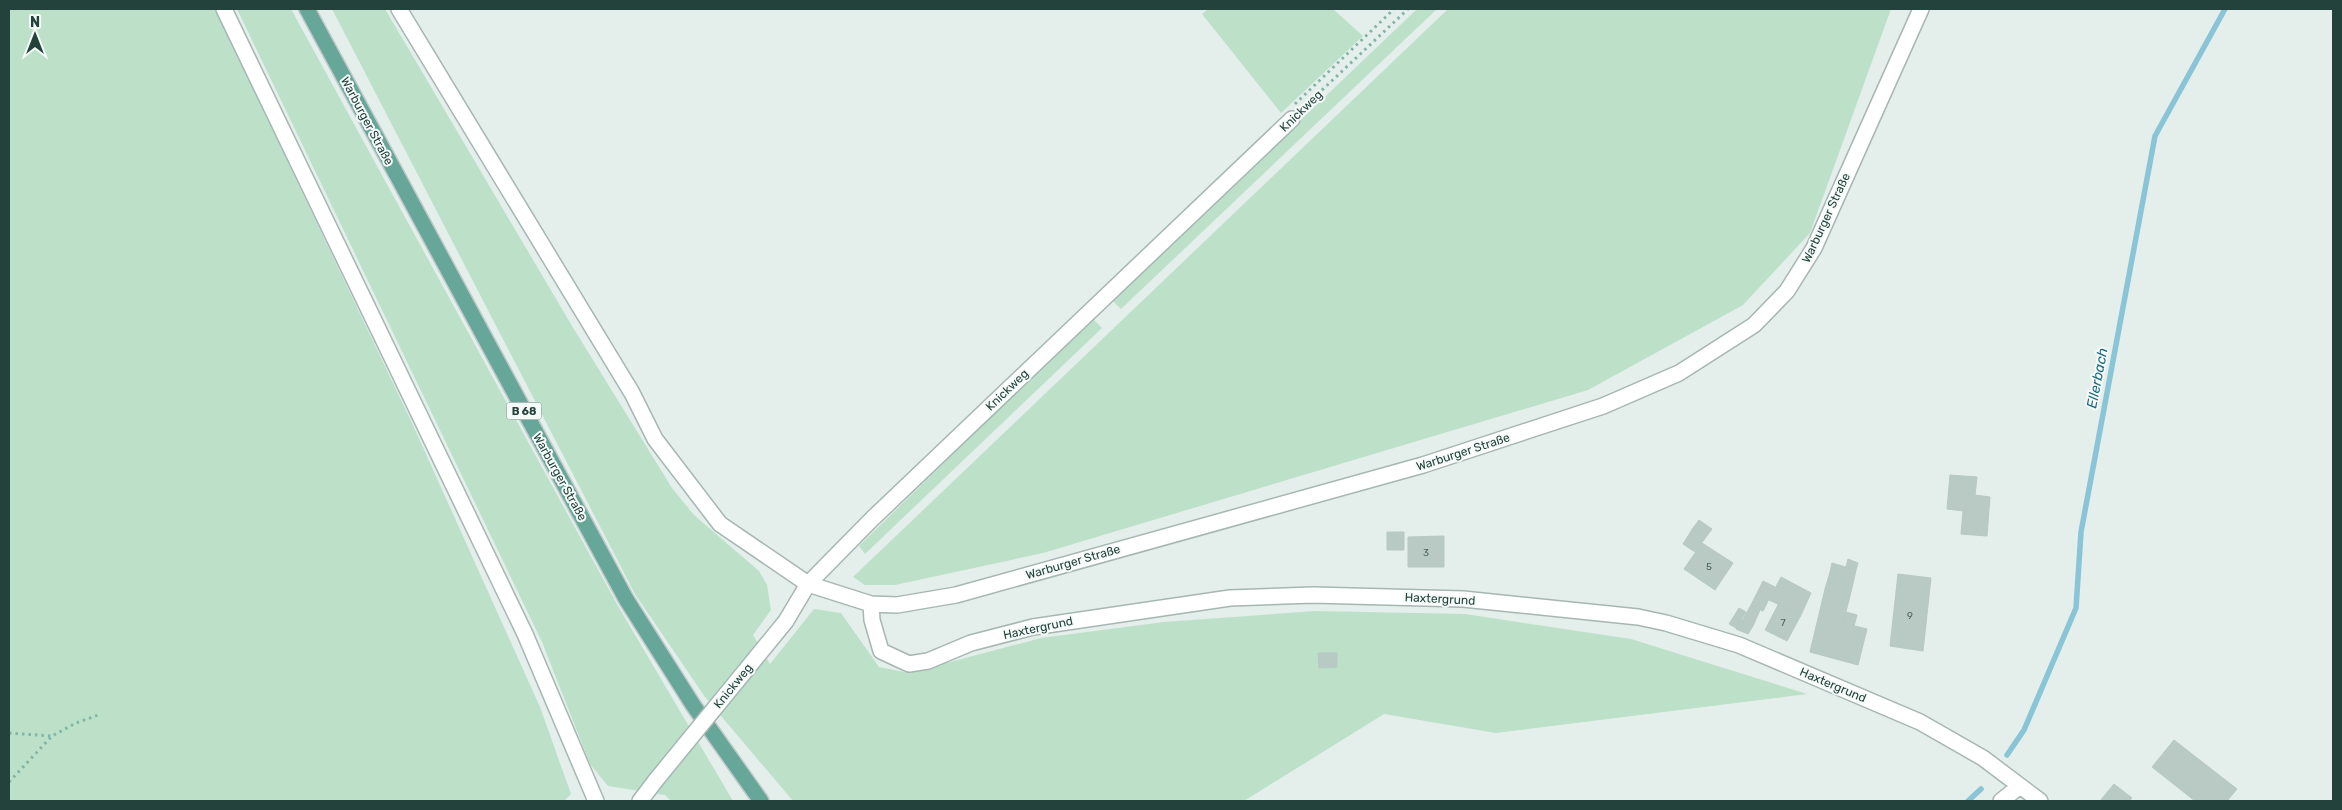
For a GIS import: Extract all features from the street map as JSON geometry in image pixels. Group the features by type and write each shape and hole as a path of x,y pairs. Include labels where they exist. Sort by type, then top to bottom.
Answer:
{"main road":[{"name":"Warburger Straße","path":"307,9 626,599 693,705 761,801"}],"street":[{"path":"224,9 525,634 596,801"},
{"name":"Warburger Straße","path":"399,9 632,393 655,438 720,524 808,584 871,604 897,605 956,595 1413,468 1603,406 1679,373 1754,325 1787,292 1814,248 1920,9"},
{"name":"Knickweg","path":"640,801 786,621 808,584 872,519 1292,120"},
{"name":"Haxtergrund","path":"871,604 872,620 881,651 909,664 928,661 971,643 1034,627 1230,598 1313,595 1454,599 1638,618 1739,645 1920,722 1983,758 2040,801"},
{"path":"2001,801 2020,786"}],"path":[{"name":"Knickweg","path":"1292,120 1408,9"},
{"path":"9,782 52,736 76,723 101,714"},
{"path":"9,733 52,736"}],"green space":[{"path":"9,9 215,9 412,423 540,707 571,794 564,801 9,801"},
{"path":"237,9 291,9 618,606 733,801 671,801 665,795 608,786 590,764 542,642"},
{"path":"332,9 385,9 572,326 672,488 694,515 759,571 767,585 771,610 753,635 770,664 814,609 841,613 879,667 909,673 1041,638 1164,622 1316,611 1465,614 1631,639 1807,694 1496,733 1384,714 1244,801 793,801 705,697 635,594"},
{"path":"1208,9 1333,9 1363,36 1281,113 1202,14"},
{"path":"1417,9 1437,9 1121,309 1112,300"},
{"path":"1448,9 1891,9 1810,233 1743,305 1588,390 1043,553 895,585 865,585 853,577"},
{"path":"1092,318 1102,328 865,554 859,546"}],"building":[{"path":"1950,475 1977,477 1975,495 1990,497 1987,536 1961,534 1963,511 1947,509"},
{"path":"1699,520 1712,529 1706,537 1693,528"},
{"path":"1693,528 1706,537 1695,552 1683,544"},
{"path":"1387,532 1404,532 1404,550 1387,550"},
{"path":"1444,536 1444,567 1408,567 1408,537"},
{"path":"1702,543 1733,563 1715,590 1684,569"},
{"path":"1848,559 1858,563 1856,570 1846,567"},
{"path":"1832,563 1856,570 1854,579 1830,572"},
{"path":"1830,572 1854,579 1850,596 1825,589"},
{"path":"1898,574 1931,578 1923,651 1890,646"},
{"path":"1781,577 1811,593 1801,615 1769,600"},
{"path":"1763,581 1775,587 1763,611 1751,605"},
{"path":"1825,589 1850,596 1843,623 1867,629 1858,665 1810,652"},
{"path":"1779,603 1801,615 1787,641 1765,630"},
{"path":"1751,605 1760,610 1753,626 1742,621"},
{"path":"1739,608 1746,612 1736,628 1729,624"},
{"path":"1846,612 1857,615 1854,626 1843,623"},
{"path":"1740,620 1753,626 1748,634 1736,629"},
{"path":"1318,653 1337,653 1337,667 1319,668"},
{"path":"2174,740 2237,789 2227,801 2195,801 2152,767"},
{"path":"2114,784 2132,798 2129,801 2100,801"}],"waterway":[{"name":"Ellerbach","path":"2007,755 2024,730 2076,608 2081,532 2155,136 2225,9"},
{"name":"Ellerbach","path":"1968,801 1981,789"}]}
